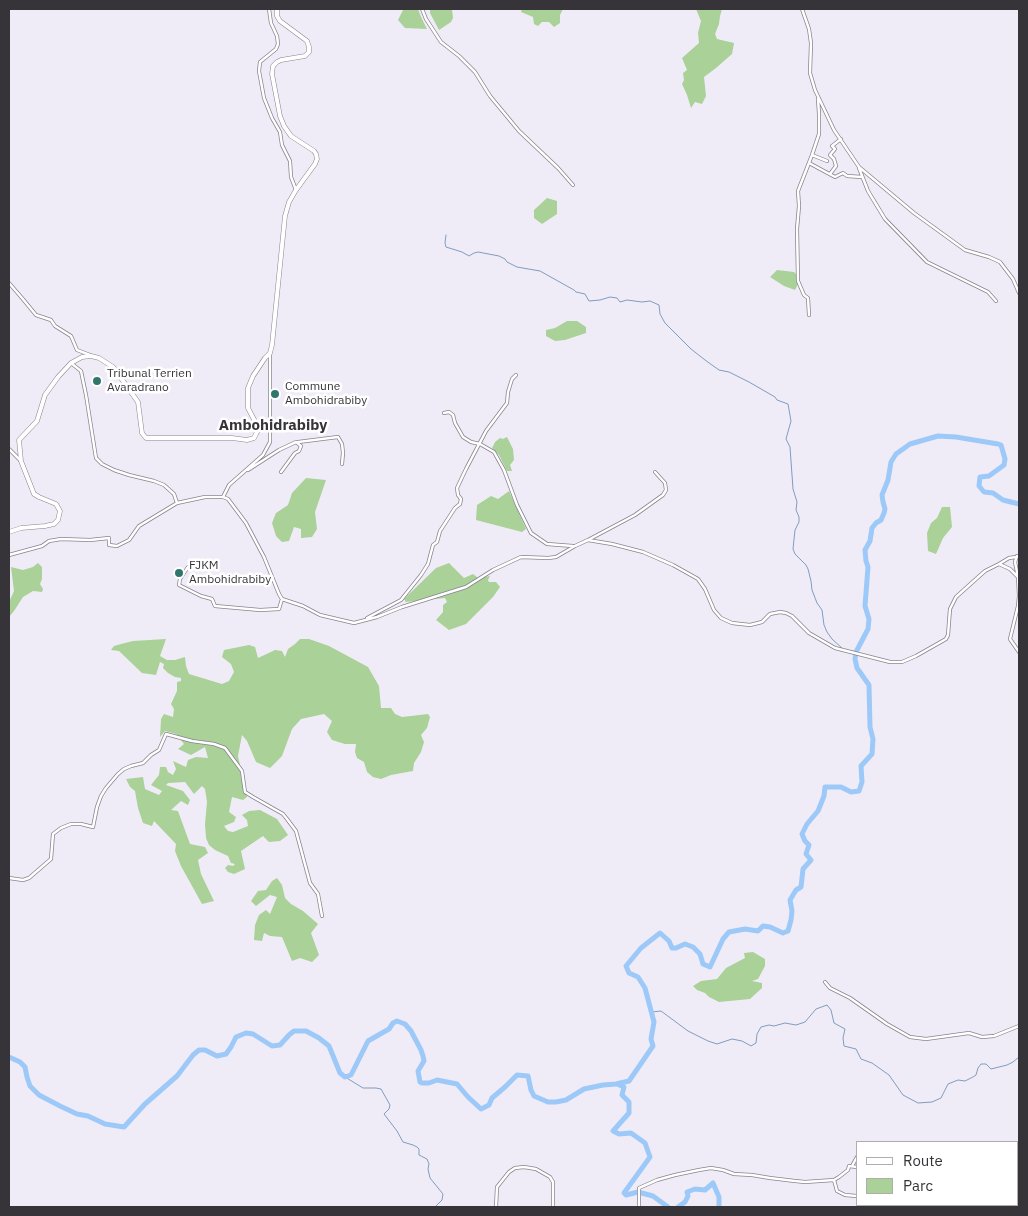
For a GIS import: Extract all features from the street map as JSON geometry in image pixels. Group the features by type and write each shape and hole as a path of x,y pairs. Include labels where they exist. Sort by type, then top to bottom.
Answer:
{"main road":[{"path":"9,532 21,528 54,524 58,520 60,511 56,504 34,494 21,461 20,440 37,421 45,395 58,377 71,363 82,357 91,356 99,358 113,366 138,402 142,433 146,438 232,438 247,440 254,438 259,429 248,408 248,388 253,376 270,353 272,345 285,216 289,202 315,164 317,157 314,151 295,139 284,126 277,106 272,70 274,64 278,61 305,56 309,47 307,41 280,21 277,16 277,9"}],"street":[{"path":"269,9 271,23 277,36 278,44 276,49 260,62 259,71 264,98 280,132 282,145 290,161 296,190"},
{"path":"422,9 426,19 441,42 475,72 490,96 519,131 573,185"},
{"path":"802,9 809,29 811,43 810,73 818,98 834,130 859,167 914,213 965,250 1000,262 1013,279 1019,293"},
{"path":"809,315 808,298 804,295 798,281 798,191 819,134 820,114 818,98"},
{"path":"830,174 836,166 834,159 830,155 835,149 832,146 840,139"},
{"path":"812,155 827,161"},
{"path":"809,163 835,177 843,173 847,176 862,177"},
{"path":"859,167 868,192 885,219 927,262 988,292 996,301"},
{"path":"9,283 36,315 51,320 55,326 71,336 77,350 91,356"},
{"path":"223,497 229,485 263,455 270,442 270,353"},
{"path":"71,363 81,371 96,458 99,462 121,473 164,485 174,494 177,503"},
{"path":"361,621 401,600 428,564 433,545 437,542 444,523 460,504 457,488 481,439 507,402 512,379 516,375"},
{"path":"444,413 449,412 453,415 463,437 494,452 504,470 530,533 547,544 575,546"},
{"path":"247,470 296,442 338,437 342,444 342,464"},
{"path":"281,472 299,451 301,446 296,442"},
{"path":"9,449 21,461"},
{"path":"9,555 42,546 49,541 61,539 90,540 109,538 109,545 117,546 129,540 139,526 177,503 205,497 223,497 228,499 246,523 264,557 282,599 303,606 320,615 354,623 466,587 493,570 521,558 556,557 635,515 663,495 666,490 665,483 654,472"},
{"path":"588,540 643,552 673,565 698,579 705,588 714,610 721,618 732,623 750,626 762,622 770,614 786,612 809,633 835,648 890,662 902,662 946,639 950,608 956,597 985,570 1009,558 1018,556"},
{"path":"1018,556 1015,562 1019,596 1010,639 1019,652"},
{"path":"999,564 1018,576"},
{"path":"188,567 180,579 179,585 201,596 212,599 215,606 260,610 279,608 282,599"},
{"path":"9,878 23,880 29,878 51,859 53,834 61,828 70,824 81,824 93,828 97,807 106,788 124,769 142,763 159,750 166,734 225,748 242,771 246,792 253,798 283,814 296,831 310,883 318,894 322,916"},
{"path":"825,982 830,988 850,998 887,1024 910,1037 926,1039 969,1033 982,1038 994,1036 1019,1026"},
{"path":"639,1207 639,1188 657,1180 699,1170 711,1168 734,1174 805,1182 834,1180 848,1170 849,1166 852,1166 856,1159"},
{"path":"852,1166 856,1167"},
{"path":"496,1207 497,1187 509,1172 515,1168 524,1167 536,1170 550,1177 553,1182 553,1207"},
{"path":"834,1180 837,1191 845,1195 856,1196"}],"green space":[{"path":"403,9 418,9 427,29 405,28 398,20"},
{"path":"430,9 452,9 453,18 451,22 439,30 430,13"},
{"path":"522,9 563,9 560,15 560,23 554,27 549,22 542,22 538,26 534,24 533,17 521,12"},
{"path":"696,9 722,9 715,34 717,39 734,43 732,54 704,77 706,96 702,104 695,102 691,108 682,84 684,80 683,73 687,70 682,58 699,43 698,33 701,21"},
{"path":"547,198 557,201 557,214 542,224 534,218 534,210"},
{"path":"777,270 794,272 797,275 798,284 795,290 784,286 770,277"},
{"path":"567,321 577,321 586,327 586,333 565,340 555,341 546,336 546,330 555,328"},
{"path":"507,437 513,449 514,460 510,465 512,471 507,471 499,455 492,448 500,438"},
{"path":"306,478 326,480 315,512 317,529 312,537 301,538 301,529 294,527 289,541 282,542 276,536 272,523 276,513 288,505 292,493"},
{"path":"509,491 526,529 522,532 476,520 477,505 491,496 498,499"},
{"path":"942,507 950,507 952,527 943,538 936,554 928,551 927,533 931,523 937,518"},
{"path":"38,563 42,567 40,584 43,589 42,592 33,591 23,597 9,617 9,602 14,591 11,567 23,570 33,567"},
{"path":"449,563 464,578 473,574 478,578 490,576 489,582 496,582 500,587 493,597 466,624 449,630 436,620 443,612 443,605 447,602 445,598 406,602 404,599 436,568"},
{"path":"166,639 160,656 167,660 185,657 189,674 222,684 229,681 234,672 231,664 222,657 224,650 249,645 255,647 258,658 275,650 282,651 285,657 288,649 300,639 309,639 329,646 368,667 379,686 381,708 391,708 395,714 402,717 428,714 430,717 427,728 421,735 424,742 421,752 414,763 413,771 381,779 373,777 367,772 364,762 357,758 355,752 356,744 345,744 332,740 327,732 332,721 324,714 301,719 292,729 282,756 270,768 256,762 247,741 242,735 238,756 247,797 243,800 232,797 229,812 236,817 234,822 224,826 228,831 233,832 248,826 247,820 242,815 249,811 260,810 277,819 288,835 280,841 269,842 263,836 241,851 245,869 234,874 228,872 225,868 228,865 233,866 235,864 231,863 228,856 209,845 206,838 207,802 205,789 202,786 194,794 185,782 168,783 166,785 183,791 190,800 188,805 181,801 171,810 178,811 190,844 205,847 208,853 198,860 201,874 214,901 202,904 181,866 175,851 176,844 154,821 152,826 143,823 135,791 130,787 126,779 143,777 145,789 159,795 162,791 151,785 159,775 160,767 166,767 168,772 173,775 176,769 173,761 186,767 188,760 196,757 208,758 205,747 191,755 178,749 184,744 176,734 165,731 160,737 161,719 164,714 173,717 174,709 171,704 177,691 177,682 181,681 181,678 168,673 163,668 164,664 160,662 156,675 142,673 119,651 111,650 114,646 133,641"},
{"path":"277,878 282,885 285,898 318,924 311,933 319,955 312,962 300,958 292,961 282,937 270,936 264,933 262,941 254,940 255,925 259,915 266,910 270,914 277,897 270,895 256,906 251,901 258,891 266,890 272,881"},
{"path":"753,952 765,959 765,966 758,979 752,981 762,983 762,988 750,999 719,1002 693,986 701,981 717,979 726,968 745,958 744,953"}],"waterway":[{"path":"446,235 446,247 469,256 478,252 499,256 517,267 540,271 576,292 585,294 589,301 610,297 617,298 620,302 627,300 650,301 659,305 660,314 665,323 705,360 719,370 729,372 775,397 777,400 788,404 791,421 786,439 790,447 793,489 799,517 795,530 793,549 808,569 812,590 822,610 827,632 843,649"},
{"path":"9,1057 20,1062 25,1067 30,1086 39,1095 77,1114 88,1116 105,1124 124,1127 145,1104 177,1076 199,1050 205,1050 217,1056 226,1054 236,1037 246,1033 253,1034 272,1046 280,1045 294,1031 306,1031 329,1046 340,1073 345,1077 351,1075 368,1041 389,1029 397,1021 405,1024 411,1031 421,1050 424,1061 418,1071 420,1082 429,1083 437,1080 457,1084 481,1109 489,1105 492,1098 517,1075 528,1076 534,1096 548,1102 566,1100 584,1089 629,1081 653,1046 651,1039 654,1022 645,988 638,977 629,973 626,966 641,948 660,933 669,941 672,948 685,944 693,947 700,954 703,964 710,967 723,939 729,932 745,929 758,931 763,926 783,933 788,931 792,911 790,900 796,890 801,887 803,869 811,860 806,854 809,845 802,834 807,824 818,811 824,796 825,787 841,787 851,792 859,791 862,782 861,766 872,754 873,739 870,727 869,685 857,668 855,659 856,652 868,629 869,619 865,606 868,567 865,550 870,541 872,528 881,520 884,513 882,495 888,480 891,462 896,454 910,444 938,436 956,437 1001,445 1005,459 1004,465 989,476 980,477 979,486 984,492 993,493 1003,500 1019,504"},
{"path":"852,651 856,652"},
{"path":"652,1012 661,1011 688,1031 708,1041 717,1044 732,1039 742,1041 751,1046 756,1043 757,1034 761,1027 785,1023 796,1025 805,1022 816,1009 827,1005 831,1010 834,1023 845,1029 844,1046 856,1049 861,1059 872,1063 889,1075 903,1095 918,1103 932,1102 941,1098 948,1084 958,1080 965,1081 973,1077 976,1075 981,1064 986,1064 991,1069 1007,1065 1019,1057"},
{"path":"345,1077 363,1088 381,1089 390,1105 384,1114 403,1142 417,1147 419,1155 427,1159 430,1178 443,1194 442,1200 435,1207"},
{"path":"617,1084 624,1087 622,1095 629,1102 629,1113 613,1131 619,1134 631,1133 645,1143 650,1157 624,1193 626,1195 638,1192 653,1196 668,1207"},
{"path":"678,1207 685,1202 688,1196 687,1192 695,1189 705,1190 713,1183 719,1197 719,1207"}],"place":[{"name":"Tribunal Terrien Avaradrano","path":"97,381"},
{"name":"Commune Ambohidrabiby","path":"275,394"},
{"name":"FJKM Ambohidrabiby","path":"179,573"}],"district":[{"name":"Ambohidrabiby","path":"273,426"}]}
